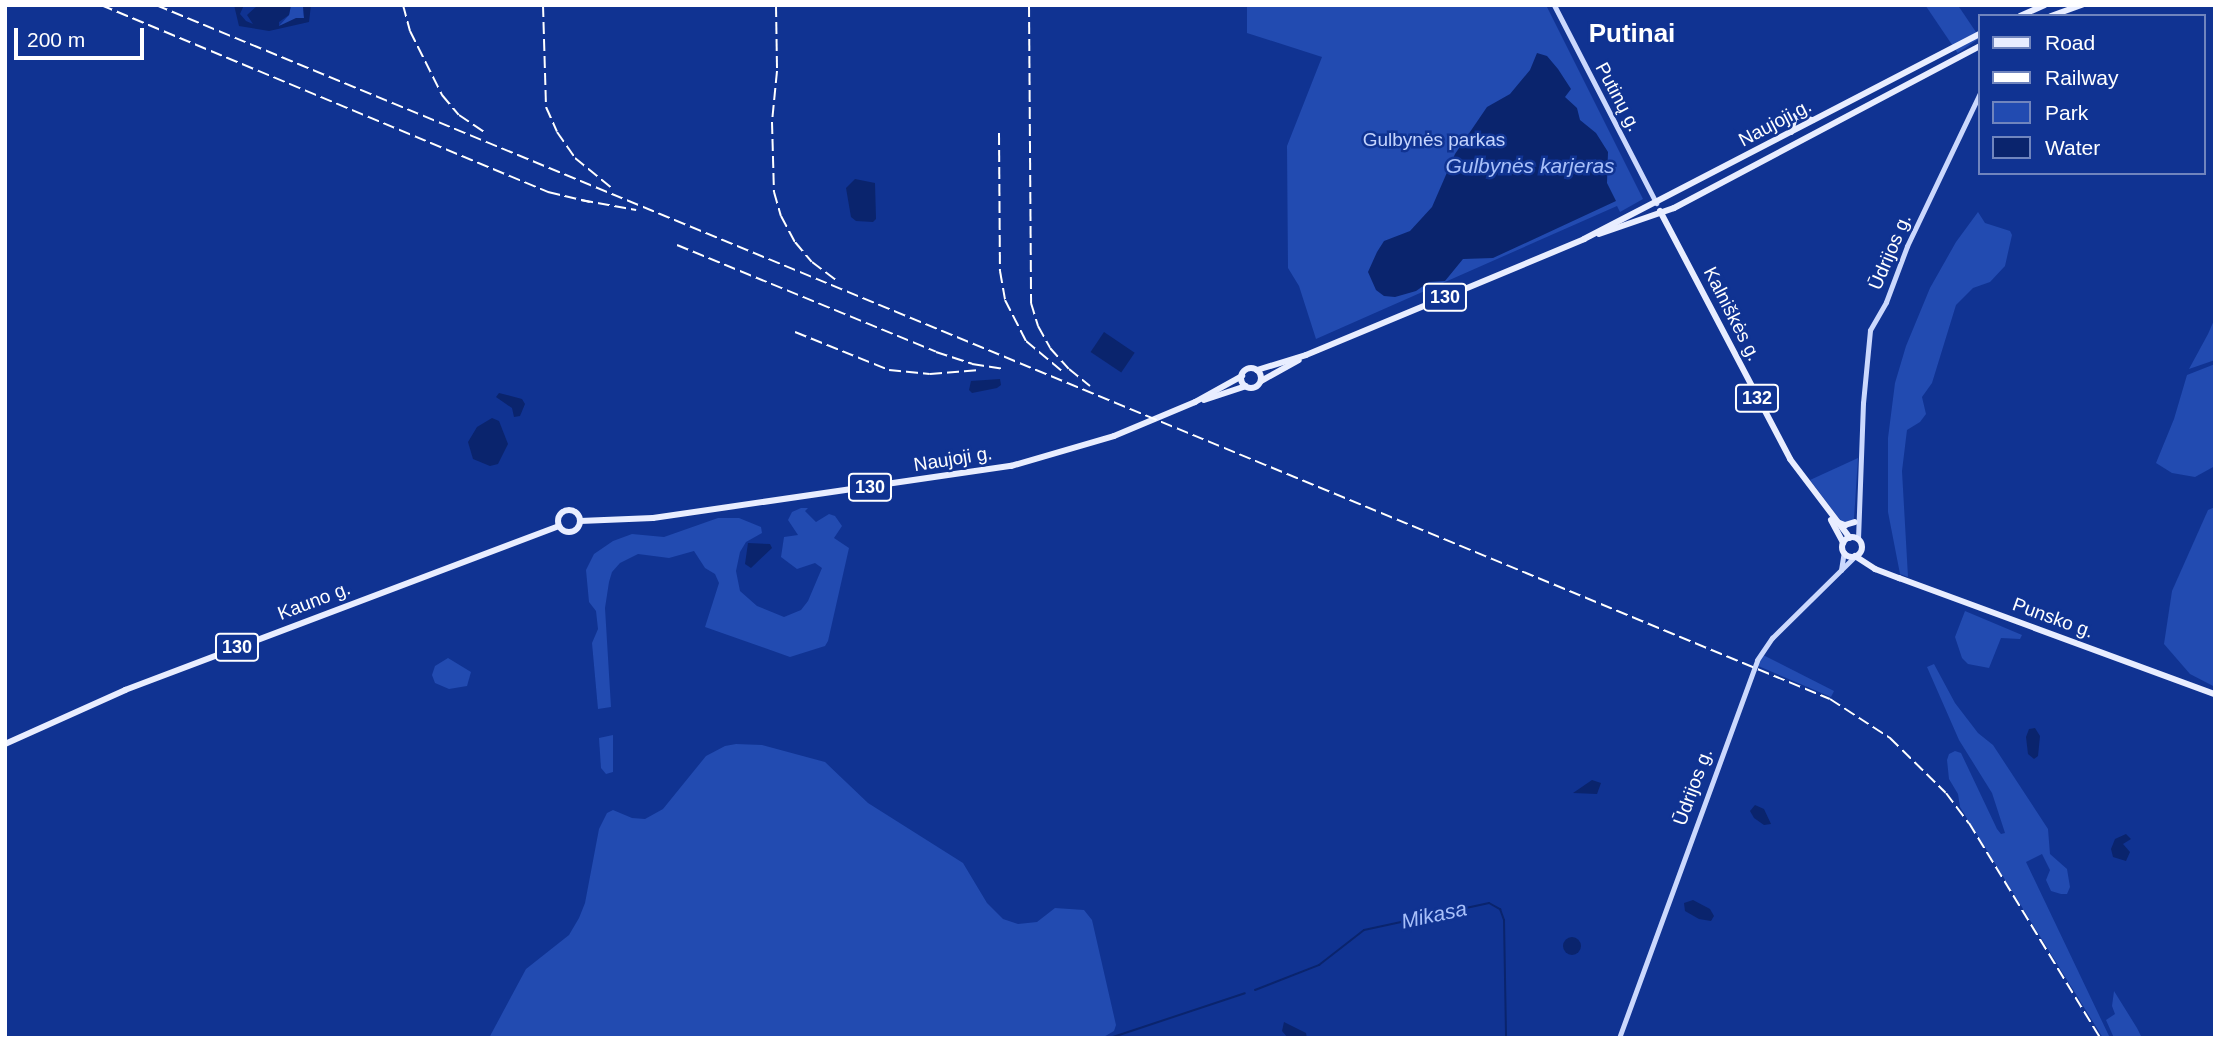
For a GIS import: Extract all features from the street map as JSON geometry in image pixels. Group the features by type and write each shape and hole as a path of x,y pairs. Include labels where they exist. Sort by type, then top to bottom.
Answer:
{"main road":[{"name":"Putinų g.","path":"1554,5 1656,203"},
{"path":"2025,14 2045,5"},
{"path":"2057,14 2082,5"},
{"name":"Naujoji g.","path":"1257,370 1307,355 1584,239 1979,35"},
{"name":"Naujoji g.","path":"1584,239 1661,213 1979,47"},
{"name":"Ūdrijos g.","path":"1853,538 1870,330 1886,302 1907,246 1979,95"},
{"path":"1791,133 1795,116 1815,120"},
{"name":"Kalniškės g.","path":"1656,203 1790,459 1825,509 1843,543"},
{"name":"Naujoji g.","path":"1261,381 1307,355"},
{"name":"130","path":"1242,376 1247,370 1257,370"},
{"path":"1257,370 1261,381"},
{"name":"Naujoji g.","path":"1195,402 1242,376"},
{"path":"1242,376 1246,386"},
{"name":"130","path":"1246,386 1254,387 1261,381"},
{"name":"Naujoji g.","path":"580,521 653,518 1001,468 1054,456 1114,436 1195,402 1246,386"},
{"name":"Kalniškės g.","path":"1825,509 1853,538"},
{"name":"130","path":"566,511 576,513 580,521 578,527 570,532 559,526 560,517 566,511"},
{"path":"1836,521 1845,525 1856,519"},
{"name":"Kauno g.","path":"5,744 125,690 559,526"},
{"path":"1843,543 1853,538"},
{"name":"132","path":"1853,538 1862,548 1865,557 1880,570"},
{"name":"132","path":"1843,543 1844,552"},
{"path":"1855,556 1862,548"},
{"path":"1840,573 1844,552"},
{"name":"Punsko g.","path":"1844,552 1880,570 2215,694"},
{"name":"Ūdrijos g.","path":"1619,1038 1754,666 1773,638 1855,556"}],"green space":[{"path":"291,5 303,5 304,18 279,26 289,15"},
{"name":"Gulbynės parkas","path":"1247,5 1546,5 1643,199 1620,212 1617,206 1316,339 1299,286 1288,268 1287,146 1322,57 1247,33"},
{"path":"1925,5 1958,5 1979,39 1958,53"},
{"path":"1978,212 1985,223 2010,231 2012,235 2005,266 1990,282 1973,288 1956,305 1932,383 1922,397 1926,414 1920,422 1907,430 1902,471 1908,577 1900,574 1888,512 1888,438 1895,383 1906,346 1930,288 1956,242"},
{"path":"2215,318 2215,360 2189,369 2208,334"},
{"path":"2215,364 2215,466 2195,477 2172,473 2156,463 2174,419 2187,375"},
{"path":"1858,458 1854,519 1849,523 1841,521 1810,480"},
{"path":"2215,507 2215,687 2190,674 2164,644 2172,591 2208,510"},
{"path":"808,508 805,511 816,522 829,514 835,516 842,526 834,538 849,548 825,646 790,657 705,627 719,583 715,574 705,568 694,551 669,558 638,554 620,563 612,572 609,582 605,608 611,707 598,709 592,643 598,629 596,611 589,602 586,570 594,554 613,541 632,534 664,537 718,518 739,518 761,527 762,533 746,542 740,552 736,571 740,591 757,606 784,617 801,610 808,601 822,568 815,563 797,569 781,557 784,537 798,535 788,520 792,512"},
{"path":"1965,611 2022,635 2020,639 2001,638 1989,668 1968,664 1962,658 1955,637"},
{"path":"1763,655 1834,691 1831,697 1756,665"},
{"path":"448,658 471,672 467,686 449,689 435,683 432,675 435,666"},
{"path":"1934,664 1955,703 1978,733 1993,745 2048,829 2050,854 2067,869 2070,887 2067,894 2061,894 2051,891 2046,880 2050,870 2042,854 2026,862 2110,1038 2103,1038 1960,807 1958,794 1949,779 1947,760 1949,754 1955,751 1961,753 1997,829 2001,834 2005,833 1992,793 1959,740 1927,667"},
{"path":"613,735 613,772 606,774 601,768 599,738"},
{"path":"762,745 825,762 868,803 963,863 987,903 1003,919 1018,924 1037,922 1055,908 1084,910 1092,920 1116,1025 1114,1031 1102,1038 489,1038 526,969 569,935 579,918 585,903 599,829 607,813 613,810 632,818 645,819 663,809 706,756 725,746"},
{"path":"2114,991 2142,1038 2114,1038 2106,1020 2115,1014 2112,1006"}],"water":[{"path":"234,5 244,5 240,14 253,24 247,15 258,5 291,5 289,15 279,22 279,26 296,18 304,18 303,5 311,5 309,22 269,31 239,26"},
{"name":"Gulbynės karjeras","path":"1537,53 1547,56 1558,69 1571,89 1565,97 1577,108 1580,120 1596,133 1608,152 1607,183 1616,201 1493,258 1463,259 1445,281 1429,282 1416,291 1395,297 1384,296 1376,290 1368,272 1377,252 1384,241 1410,231 1432,207 1455,154 1487,107 1510,94 1530,70"},
{"path":"855,179 875,183 876,219 873,222 856,221 851,217 846,188"},
{"path":"1104,332 1135,353 1121,373 1091,352"},
{"path":"1000,379 1001,385 997,388 972,393 969,390 971,381"},
{"path":"499,393 522,399 525,404 520,416 514,417 512,408 496,397"},
{"path":"492,418 499,421 508,444 498,464 490,466 473,459 468,442 477,427"},
{"path":"748,543 770,544 772,548 751,568 745,564"},
{"path":"2035,728 2040,736 2038,756 2034,759 2028,754 2026,737 2029,729"},
{"path":"1592,780 1601,783 1597,794 1573,793"},
{"path":"1755,805 1764,809 1771,824 1764,825 1754,818 1750,811"},
{"path":"2126,834 2131,839 2123,844 2130,852 2126,861 2113,857 2111,849 2115,839"},
{"path":"1693,900 1710,909 1714,916 1711,921 1699,919 1685,911 1684,903"},
{"path":"1572,937 1578,940 1581,946 1578,952 1572,955 1566,952 1563,946 1566,940"},
{"path":"1284,1022 1306,1033 1307,1038 1288,1038 1282,1031"}],"waterway":[{"name":"Mikasa","path":"1255,990 1319,965 1364,930 1489,903 1500,909 1504,920 1506,1038"},
{"name":"Mikasa","path":"1110,1038 1245,993"}],"railway":[{"path":"101,5 548,192 590,202"},
{"path":"156,5 1830,699 1890,738 1946,793 1969,823 2100,1038"},
{"path":"403,5 410,31 442,95 459,115 486,133"},
{"path":"543,5 546,107 557,132 575,158 613,189"},
{"path":"776,5 777,71 772,122 774,192 781,216 795,242 812,262 836,280"},
{"path":"1029,5 1031,303 1038,326 1050,348 1069,369 1090,386"},
{"path":"999,133 1000,271 1005,300 1026,341 1063,372"},
{"path":"581,200 636,210"},
{"path":"677,245 936,352 972,364 1003,369"},
{"path":"795,332 889,370 930,374 980,370"}],"district":[{"name":"Putinai","path":"1632,34"}]}
